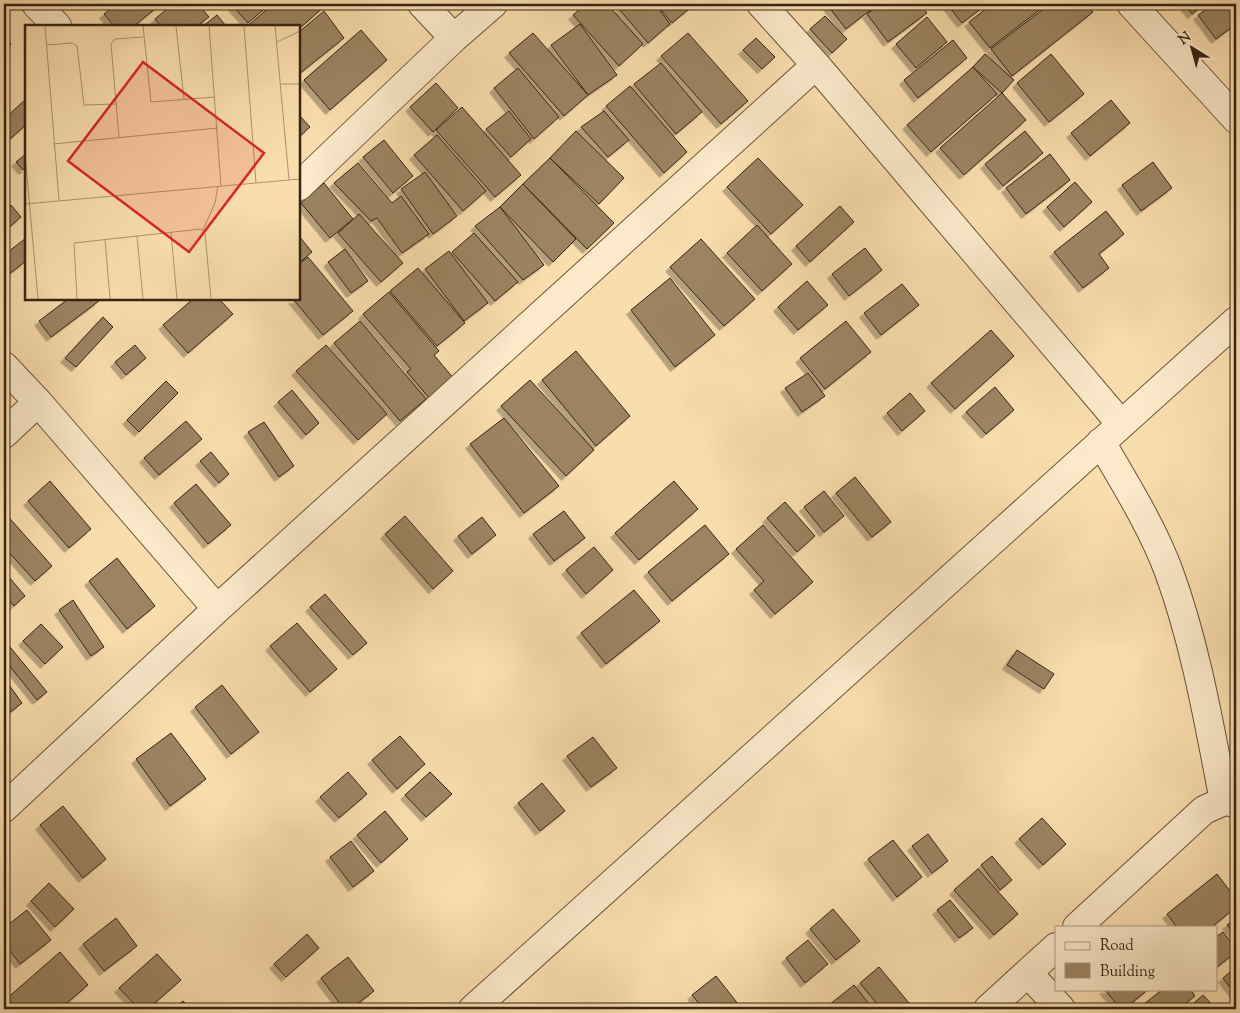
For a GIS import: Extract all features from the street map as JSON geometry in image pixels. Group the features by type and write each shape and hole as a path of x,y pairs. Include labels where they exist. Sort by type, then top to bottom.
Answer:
{"street":[{"path":"36,4 56,25"},
{"path":"422,4 454,38"},
{"path":"300,185 454,38 493,4"},
{"path":"761,4 816,65 1121,424"},
{"path":"1131,4 1236,119"},
{"path":"4,808 217,609 816,65"},
{"path":"473,1009 1236,321"},
{"path":"4,366 38,402 217,609"},
{"path":"4,434 38,402"},
{"path":"1078,926 1204,810 1230,802 1198,670 1169,571 1149,527 1101,442"},
{"path":"988,1009 1055,948"},
{"path":"1028,973 1061,1009"}],"building":[{"path":"116,4 161,4 135,25 113,25 104,14"},
{"path":"173,4 198,4 209,17 198,25 160,25 155,19"},
{"path":"231,4 270,4 248,23"},
{"path":"273,4 327,4 300,28 300,25 250,24"},
{"path":"586,4 607,4 643,44 619,66 573,15"},
{"path":"625,4 655,4 670,24 648,43 619,9"},
{"path":"656,4 695,4 672,23"},
{"path":"830,4 878,4 846,29 828,6"},
{"path":"881,4 920,4 927,13 888,42 867,14"},
{"path":"947,4 987,4 962,23"},
{"path":"992,4 1047,4 990,48 969,22"},
{"path":"1050,4 1086,4 1093,12 1012,76 991,49"},
{"path":"1184,4 1205,4 1192,14"},
{"path":"1214,4 1236,4 1236,24 1216,39 1198,15"},
{"path":"324,11 344,38 300,73 300,31"},
{"path":"217,15 225,25 204,25"},
{"path":"825,16 847,39 832,53 810,29"},
{"path":"927,17 947,42 916,68 896,44"},
{"path":"580,24 617,75 588,95 551,45"},
{"path":"361,30 387,60 330,110 304,80"},
{"path":"533,33 588,95 564,116 509,53"},
{"path":"688,33 748,101 721,124 661,56"},
{"path":"4,34 11,44 4,50"},
{"path":"756,38 775,57 762,69 743,50"},
{"path":"953,40 967,58 918,98 904,80"},
{"path":"985,54 1014,80 1002,93 973,67"},
{"path":"1051,54 1084,94 1049,122 1017,83"},
{"path":"661,63 702,112 676,134 634,84"},
{"path":"973,67 997,94 931,152 907,125"},
{"path":"518,68 559,117 534,139 494,88"},
{"path":"436,83 458,108 433,132 410,107"},
{"path":"630,86 687,152 664,173 606,106"},
{"path":"1002,93 1026,120 964,175 940,148"},
{"path":"25,100 25,126 10,139 4,132 4,119"},
{"path":"1111,100 1130,123 1090,156 1071,133"},
{"path":"462,107 521,175 495,197 436,130"},
{"path":"509,111 531,139 511,157 486,129"},
{"path":"604,111 629,140 608,157 581,127"},
{"path":"300,116 310,127 300,136"},
{"path":"576,131 624,178 599,204 550,158"},
{"path":"1025,131 1043,153 1003,186 985,164"},
{"path":"437,135 486,191 463,211 414,155"},
{"path":"384,140 413,176 393,193 363,157"},
{"path":"1050,154 1070,180 1026,214 1006,188"},
{"path":"25,155 25,169 23,170 16,162"},
{"path":"550,158 614,223 587,249 523,184"},
{"path":"758,158 803,205 771,234 727,187"},
{"path":"1153,162 1172,188 1141,211 1122,185"},
{"path":"358,163 392,203 401,196 429,234 402,253 377,218 371,221 334,183"},
{"path":"425,172 457,216 433,234 401,189"},
{"path":"1075,182 1092,202 1064,227 1047,207"},
{"path":"324,183 353,219 330,238 301,203"},
{"path":"523,184 576,239 553,262 500,207"},
{"path":"11,205 21,217 4,232 4,212"},
{"path":"840,206 854,222 810,262 796,246"},
{"path":"500,207 544,265 523,280 475,226"},
{"path":"1106,211 1124,234 1099,254 1109,268 1083,288 1054,252"},
{"path":"359,214 403,263 381,282 338,233"},
{"path":"757,225 792,264 762,291 727,253"},
{"path":"474,233 518,282 495,301 452,252"},
{"path":"300,237 312,252 300,262"},
{"path":"25,239 25,262 4,278 4,255"},
{"path":"701,239 755,299 724,326 670,267"},
{"path":"865,248 882,270 849,296 832,274"},
{"path":"345,249 368,281 351,293 328,262"},
{"path":"449,251 488,303 464,321 425,269"},
{"path":"308,257 353,311 323,335 294,300 300,300 300,263"},
{"path":"418,268 465,323 437,346 390,291"},
{"path":"670,278 715,335 675,367 631,310"},
{"path":"807,281 828,305 798,330 778,307"},
{"path":"902,284 919,305 881,335 864,313"},
{"path":"389,292 439,351 434,355 454,379 430,399 407,372 411,369 363,314"},
{"path":"67,300 99,301 51,337 39,321"},
{"path":"192,300 220,300 233,314 188,353 163,325"},
{"path":"103,317 113,327 76,367 65,358"},
{"path":"360,321 426,399 400,421 334,343"},
{"path":"846,321 871,352 825,389 800,358"},
{"path":"991,330 1014,356 955,409 931,383"},
{"path":"135,345 146,358 126,375 115,362"},
{"path":"326,345 387,414 358,440 296,371"},
{"path":"576,351 630,416 596,446 542,380"},
{"path":"808,373 825,396 802,412 785,388"},
{"path":"530,380 594,450 566,476 501,406"},
{"path":"166,381 178,393 139,432 127,420"},
{"path":"995,387 1014,410 986,434 966,412"},
{"path":"292,390 319,423 306,435 278,402"},
{"path":"910,393 925,411 902,431 887,413"},
{"path":"504,418 559,486 524,513 470,444"},
{"path":"186,421 202,439 159,475 144,458"},
{"path":"264,422 294,466 279,477 248,432"},
{"path":"211,452 229,474 219,483 200,461"},
{"path":"855,477 891,522 872,537 836,493"},
{"path":"50,481 91,529 69,548 28,501"},
{"path":"674,481 698,509 639,560 615,533"},
{"path":"196,484 231,525 208,544 174,503"},
{"path":"824,491 844,516 824,532 804,507"},
{"path":"785,502 815,536 797,552 767,518"},
{"path":"564,511 585,538 554,561 533,534"},
{"path":"4,512 52,566 35,581 4,547"},
{"path":"405,516 453,571 433,589 385,534"},
{"path":"482,517 496,535 472,554 458,536"},
{"path":"705,525 729,554 672,601 648,572"},
{"path":"763,525 813,582 775,614 754,590 764,581 736,549"},
{"path":"594,547 613,570 586,594 566,570"},
{"path":"117,558 155,606 127,629 89,581"},
{"path":"4,571 25,596 14,606 4,594"},
{"path":"634,590 660,621 606,664 581,633"},
{"path":"325,594 367,643 353,655 310,607"},
{"path":"73,600 104,647 91,656 59,610"},
{"path":"297,623 337,669 310,692 270,646"},
{"path":"41,624 63,647 45,664 23,641"},
{"path":"10,647 47,692 37,700 4,659 4,652"},
{"path":"1017,650 1054,674 1044,689 1007,665"},
{"path":"4,678 22,703 4,717"},
{"path":"222,685 259,732 231,754 195,707"},
{"path":"171,733 206,779 170,806 136,759"},
{"path":"400,736 425,764 397,789 372,760"},
{"path":"593,737 617,768 591,787 567,756"},
{"path":"1236,751 1236,775 1224,762"},
{"path":"348,772 367,794 339,818 320,797"},
{"path":"430,772 452,794 426,817 405,795"},
{"path":"542,783 565,811 540,831 518,803"},
{"path":"63,806 106,859 83,878 40,825"},
{"path":"385,811 408,839 381,863 357,835"},
{"path":"1042,818 1066,844 1043,865 1019,839"},
{"path":"928,834 948,861 932,873 912,846"},
{"path":"893,840 922,877 897,897 868,859"},
{"path":"351,841 374,871 353,887 330,857"},
{"path":"992,856 1012,880 1000,890 981,865"},
{"path":"978,869 1018,914 994,935 954,890"},
{"path":"1217,874 1236,899 1236,907 1213,926 1176,926 1167,914"},
{"path":"49,883 74,909 55,927 31,901"},
{"path":"950,900 973,928 959,938 937,910"},
{"path":"833,909 860,941 836,960 810,929"},
{"path":"27,910 51,940 20,964 4,943 4,928"},
{"path":"116,918 137,946 104,971 83,944"},
{"path":"1236,918 1236,936 1227,925"},
{"path":"1223,932 1236,949 1236,952 1218,966 1218,936"},
{"path":"307,934 319,948 286,977 274,964"},
{"path":"808,940 828,964 805,983 786,958"},
{"path":"60,952 88,985 60,1009 4,1009 4,1001"},
{"path":"157,954 181,980 148,1009 139,1009 119,988"},
{"path":"348,957 374,991 351,1009 344,1009 321,978"},
{"path":"879,967 914,1009 881,1009 860,983"},
{"path":"1236,967 1236,995 1223,978"},
{"path":"716,976 742,1009 704,1009 692,995"},
{"path":"854,985 873,1009 824,1009"},
{"path":"1105,990 1148,990 1124,1009 1121,1009"},
{"path":"1162,990 1191,990 1195,996 1178,1009 1148,1009 1144,1004"},
{"path":"1203,995 1216,1009 1187,1009"},
{"path":"183,1001 191,1009 173,1009"}]}
